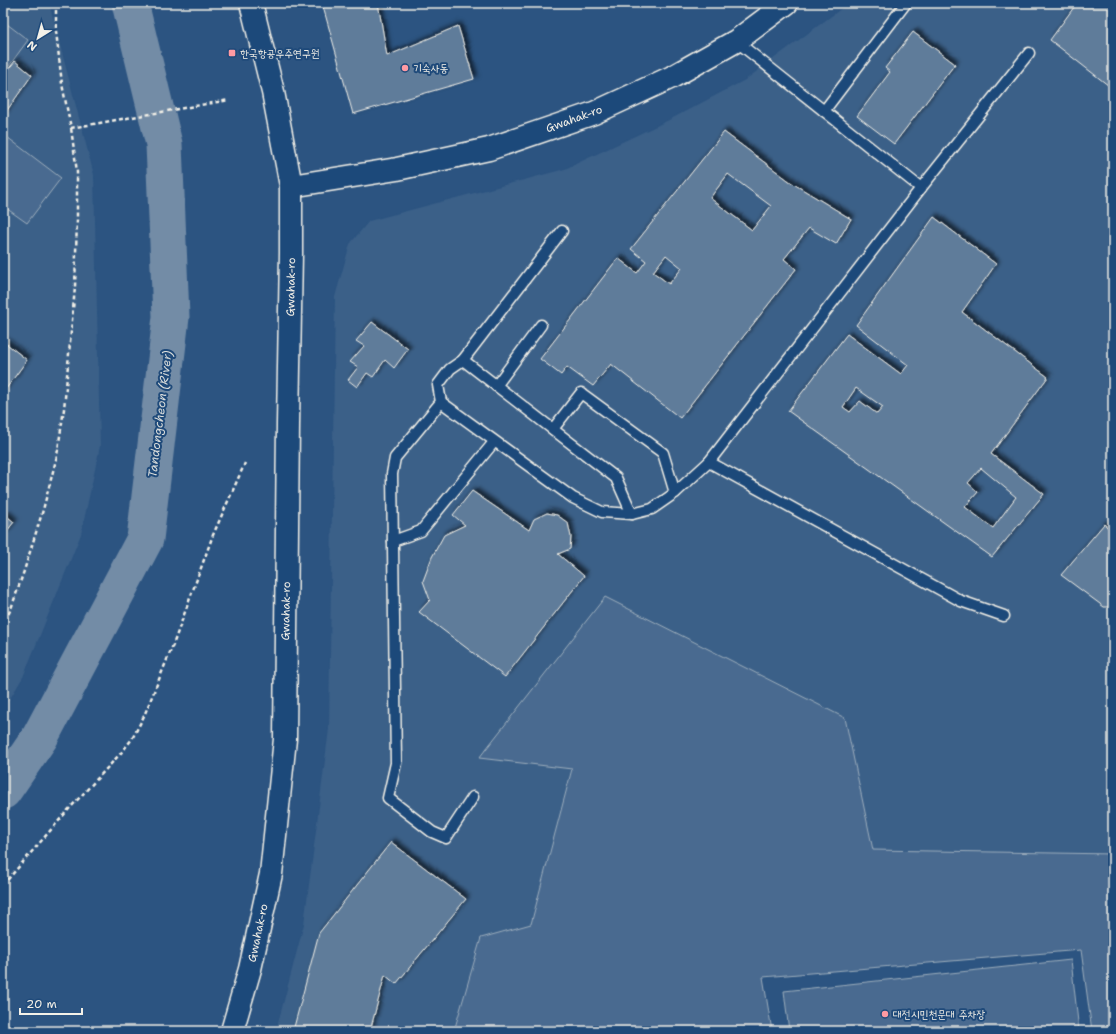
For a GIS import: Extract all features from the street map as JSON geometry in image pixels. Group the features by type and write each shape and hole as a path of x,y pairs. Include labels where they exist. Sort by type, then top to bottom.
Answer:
{"main road":[{"name":"Gwahak-ro","path":"232,1031 250,969 271,874 285,739 291,186 273,92 251,3"},
{"name":"Gwahak-ro","path":"291,186 396,169 489,149 594,113 672,77 736,41 787,3"}],"lane":[{"path":"824,111 906,3"},
{"path":"736,41 921,188"},
{"path":"562,231 463,360 450,368 438,385 441,402 573,498 602,512 632,514 652,509 675,493 709,462 921,188 1029,53"},
{"path":"496,386 541,324"},
{"path":"463,360 616,478 632,514"},
{"path":"553,429 581,393 663,454 675,493"},
{"path":"441,402 395,458 392,474 396,763 388,798 432,832 446,838 474,797"},
{"path":"393,540 421,531 494,442"},
{"path":"709,462 961,601 1004,616"}],"path":[{"path":"3,627 24,571 43,510 57,456 64,409 75,287 77,172 71,128 62,84 56,31 56,3"},
{"path":"71,128 229,100"},
{"path":"3,885 132,739 144,716 173,645 213,535 245,463"}],"shaded area":[{"path":"3,3 49,3 94,175 100,446 81,534 23,677 3,710"},
{"path":"849,3 1113,3 1113,854 873,850 845,718 480,758 572,768 531,925 481,938 454,1031 276,1031 304,924 329,729 335,297 350,244 369,221 565,169 669,120 745,80"},
{"path":"3,21 28,40 3,74"},
{"path":"3,134 61,178 27,223 3,206"},
{"path":"605,597 845,718 873,850 1113,854 1113,1031 1092,1031 1081,950 763,977 772,1031 454,1031 481,938 531,924 572,769 479,758"},
{"path":"1071,960 1079,1031 789,1031 784,991"}],"building":[{"name":"기숙사동","path":"322,3 378,3 387,56 458,26 474,79 353,114"},
{"path":"1077,3 1113,3 1113,89 1050,40"},
{"path":"913,32 955,64 894,144 857,116 890,72 885,68"},
{"path":"15,61 32,75 3,116 3,76"},
{"path":"724,132 792,183 851,219 836,244 809,228 784,259 796,269 680,418 611,364 593,386 567,367 561,375 540,359 618,258 637,273 646,261 631,249","holes":["728,174 771,206 752,230 710,198","666,255 682,268 669,284 653,272"]},
{"path":"934,217 996,264 962,312 1048,377 991,454 1044,494 992,557 788,411 847,334 901,374 908,365 856,325","holes":["856,388 883,407 877,414 860,401 850,412 843,407","981,468 1016,497 993,528 965,507 978,492 968,483"]},
{"path":"372,322 408,349 394,368 385,360 373,377 367,373 357,387 348,380 358,367 350,362 364,346 356,341"},
{"path":"3,341 27,360 3,393"},
{"path":"472,491 529,530 534,519 547,513 557,515 568,523 571,537 570,549 558,554 584,576 505,677 419,612 430,600 423,581 432,557 444,535 465,525 453,515"},
{"path":"3,513 14,522 3,536"},
{"path":"1104,524 1113,532 1113,607 1104,607 1061,575"},
{"path":"391,842 466,899 396,984 385,975 370,1031 293,1031 319,933"}],"waterway":[{"name":"Tandongcheon (River)","path":"3,791 40,737 145,539 171,317 164,144 130,3"}],"place":[{"name":"한국항공우주연구원","path":"232,53"},
{"name":"기숙사동","path":"405,68"},
{"name":"대전시민천문대 주차장","path":"885,1014"}]}
